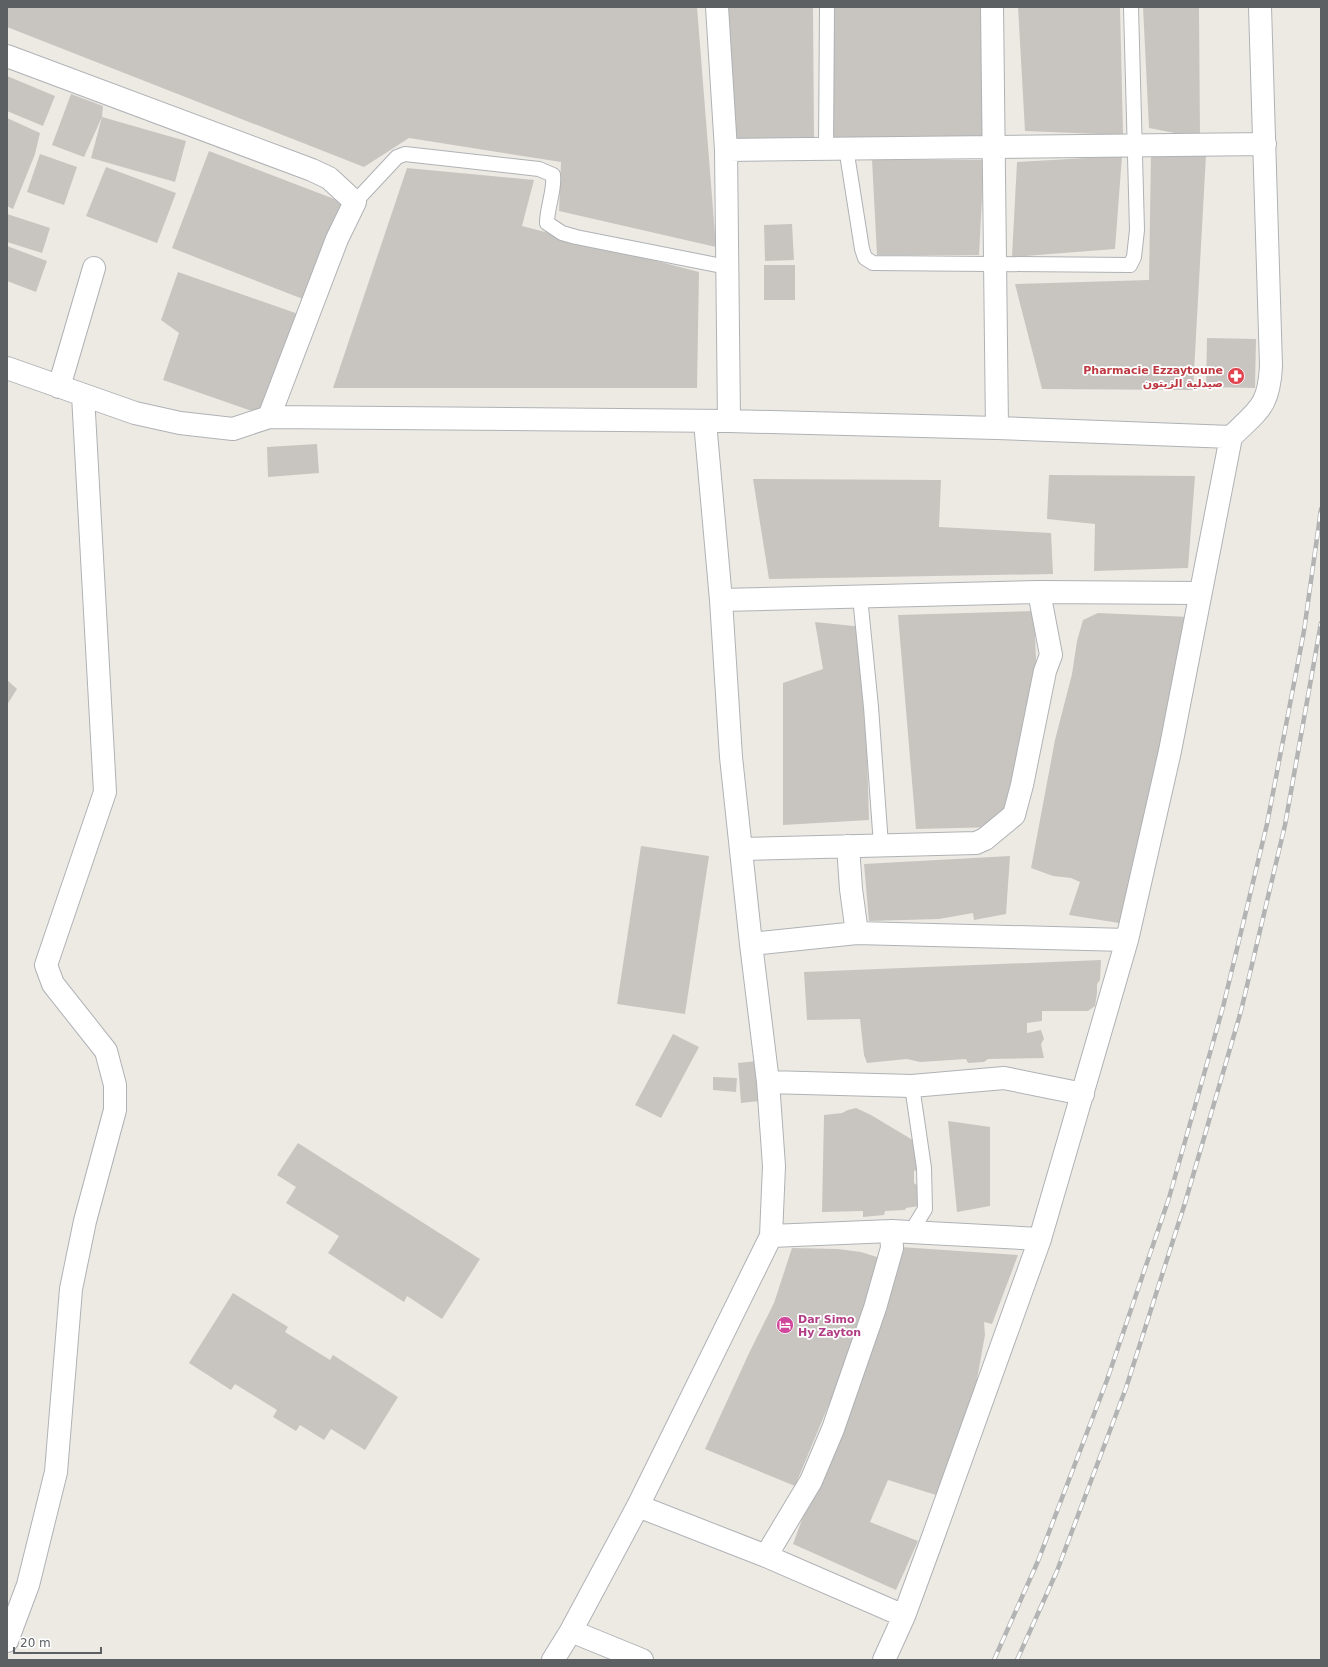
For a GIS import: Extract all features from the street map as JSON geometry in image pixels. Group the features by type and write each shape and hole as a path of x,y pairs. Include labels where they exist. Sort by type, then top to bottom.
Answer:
{"street":[{"path":"716,7 726,150 729,421"},
{"path":"992,7 998,428"},
{"path":"884,1660 904,1616 1040,1239 1127,940 1170,751 1231,437 1264,403 1270,382 1271,366 1260,7"},
{"path":"7,56 312,170 329,178 355,202 337,239 269,417"},
{"path":"726,150 1265,144"},
{"path":"60,387 94,268"},
{"path":"7,368 135,413 180,423 233,429 269,417 704,422 729,421 998,428 1231,437"},
{"path":"7,1641 28,1585 56,1472 71,1289 85,1221 115,1110 115,1085 106,1050 53,984 46,965 105,792 83,395"},
{"path":"553,1660 571,1631 638,1506 770,1236 774,1166 768,1082 751,944 732,757 721,600 704,422"},
{"path":"721,600 1040,592 1200,593"},
{"path":"741,849 976,843 985,839 1014,815 1022,785 1045,671 1050,655 1040,592"},
{"path":"848,846 851,889 857,933"},
{"path":"751,944 857,933 1127,940"},
{"path":"768,1082 912,1086 1004,1078 1083,1094"},
{"path":"770,1236 901,1231 1040,1239"},
{"path":"766,1556 811,1481 833,1429 877,1300 892,1248 901,1231"},
{"path":"638,1506 766,1556 904,1616"},
{"path":"571,1631 642,1660"}],"lane":[{"path":"827,7 836,149 865,258 873,263 1130,265 1134,257 1137,230 1131,7"},
{"path":"355,202 397,157 404,154 540,169 553,175 554,181 547,211 547,223 554,230 576,237 727,267"},
{"path":"860,597 871,707 881,845"},
{"path":"901,1231 925,1209 924,1168 912,1086"}],"building":[{"path":"7,7 697,7 716,247 559,211 561,162 409,138 364,167 7,27"},
{"path":"723,7 813,7 814,138 731,142"},
{"path":"835,7 981,7 984,139 829,137"},
{"path":"1018,7 1120,7 1123,135 1025,131"},
{"path":"1143,7 1199,7 1200,138 1149,128"},
{"path":"7,76 55,96 43,126 7,111"},
{"path":"71,94 103,106 102,117 84,157 52,145"},
{"path":"102,117 186,141 175,182 91,158"},
{"path":"7,118 40,133 35,154 13,209 7,206"},
{"path":"209,151 350,205 313,303 172,248"},
{"path":"1151,153 1206,155 1193,390 1042,389 1015,284 1149,280"},
{"path":"40,154 77,167 64,205 27,192"},
{"path":"1122,156 1115,249 1012,257 1017,162"},
{"path":"872,160 984,160 979,255 877,255"},
{"path":"106,167 176,193 157,243 86,216"},
{"path":"407,168 534,180 522,226 699,272 697,388 333,388"},
{"path":"7,214 50,228 42,253 7,242"},
{"path":"792,224 794,260 765,261 764,225"},
{"path":"7,246 47,261 36,292 7,281"},
{"path":"764,265 795,265 795,300 764,300"},
{"path":"178,272 304,316 269,417 163,380 179,333 161,320"},
{"path":"1207,338 1256,339 1255,388 1206,387"},
{"path":"317,444 319,473 268,477 267,447"},
{"path":"1049,475 1195,476 1188,568 1094,571 1095,524 1047,519"},
{"path":"753,479 941,480 939,527 1051,533 1053,574 769,579"},
{"path":"1034,611 1036,660 1017,774 1001,827 916,829 898,615"},
{"path":"1098,613 1190,617 1129,888 1119,923 1069,915 1080,882 1071,878 1053,876 1031,868 1055,740 1072,674 1077,641 1083,620"},
{"path":"815,622 863,627 869,820 783,825 783,683 823,669"},
{"path":"7,680 17,689 7,705"},
{"path":"641,846 709,856 685,1014 617,1004"},
{"path":"1010,856 1006,914 974,920 973,913 939,919 869,921 864,864"},
{"path":"1101,960 1100,980 1097,984 1095,1006 1088,1011 1042,1011 1042,1021 1027,1023 1027,1033 1041,1030 1044,1039 1041,1044 1044,1058 988,1059 984,1062 968,1063 966,1059 920,1062 907,1059 867,1063 864,1055 860,1019 807,1020 804,972"},
{"path":"673,1034 699,1047 661,1118 635,1105"},
{"path":"757,1061 760,1101 741,1103 738,1063"},
{"path":"713,1077 737,1078 736,1092 713,1090"},
{"path":"856,1108 871,1115 916,1142 918,1170 914,1171 914,1183 918,1186 919,1206 906,1208 905,1210 885,1211 884,1215 863,1217 863,1211 822,1212 824,1115 842,1113"},
{"path":"948,1121 990,1127 990,1206 957,1212"},
{"path":"298,1143 480,1259 442,1319 407,1296 404,1302 328,1253 339,1236 286,1203 296,1187 277,1175"},
{"path":"900,1247 1018,1255 992,1324 984,1322 985,1335 975,1390 936,1495 888,1480 870,1522 918,1541 896,1590 793,1544 886,1292"},
{"path":"792,1248 838,1249 861,1252 880,1258 839,1389 834,1392 795,1486 705,1449 774,1303"},
{"path":"233,1293 288,1327 285,1332 330,1360 333,1355 398,1397 365,1450 331,1429 324,1440 300,1425 296,1431 273,1417 277,1410 235,1384 231,1390 189,1363"}],"railway":[{"path":"994,1660 1038,1561 1107,1380 1169,1198 1223,1007 1267,824 1304,631 1321,509"},
{"path":"1017,1660 1057,1571 1126,1388 1185,1203 1241,1011 1285,825 1321,623"}],"place":[{"name":"Pharmacie Ezzaytoune صيدلية الزيتون","path":"1236,376"},
{"name":"Dar Simo Hy Zayton","path":"785,1325"}]}
